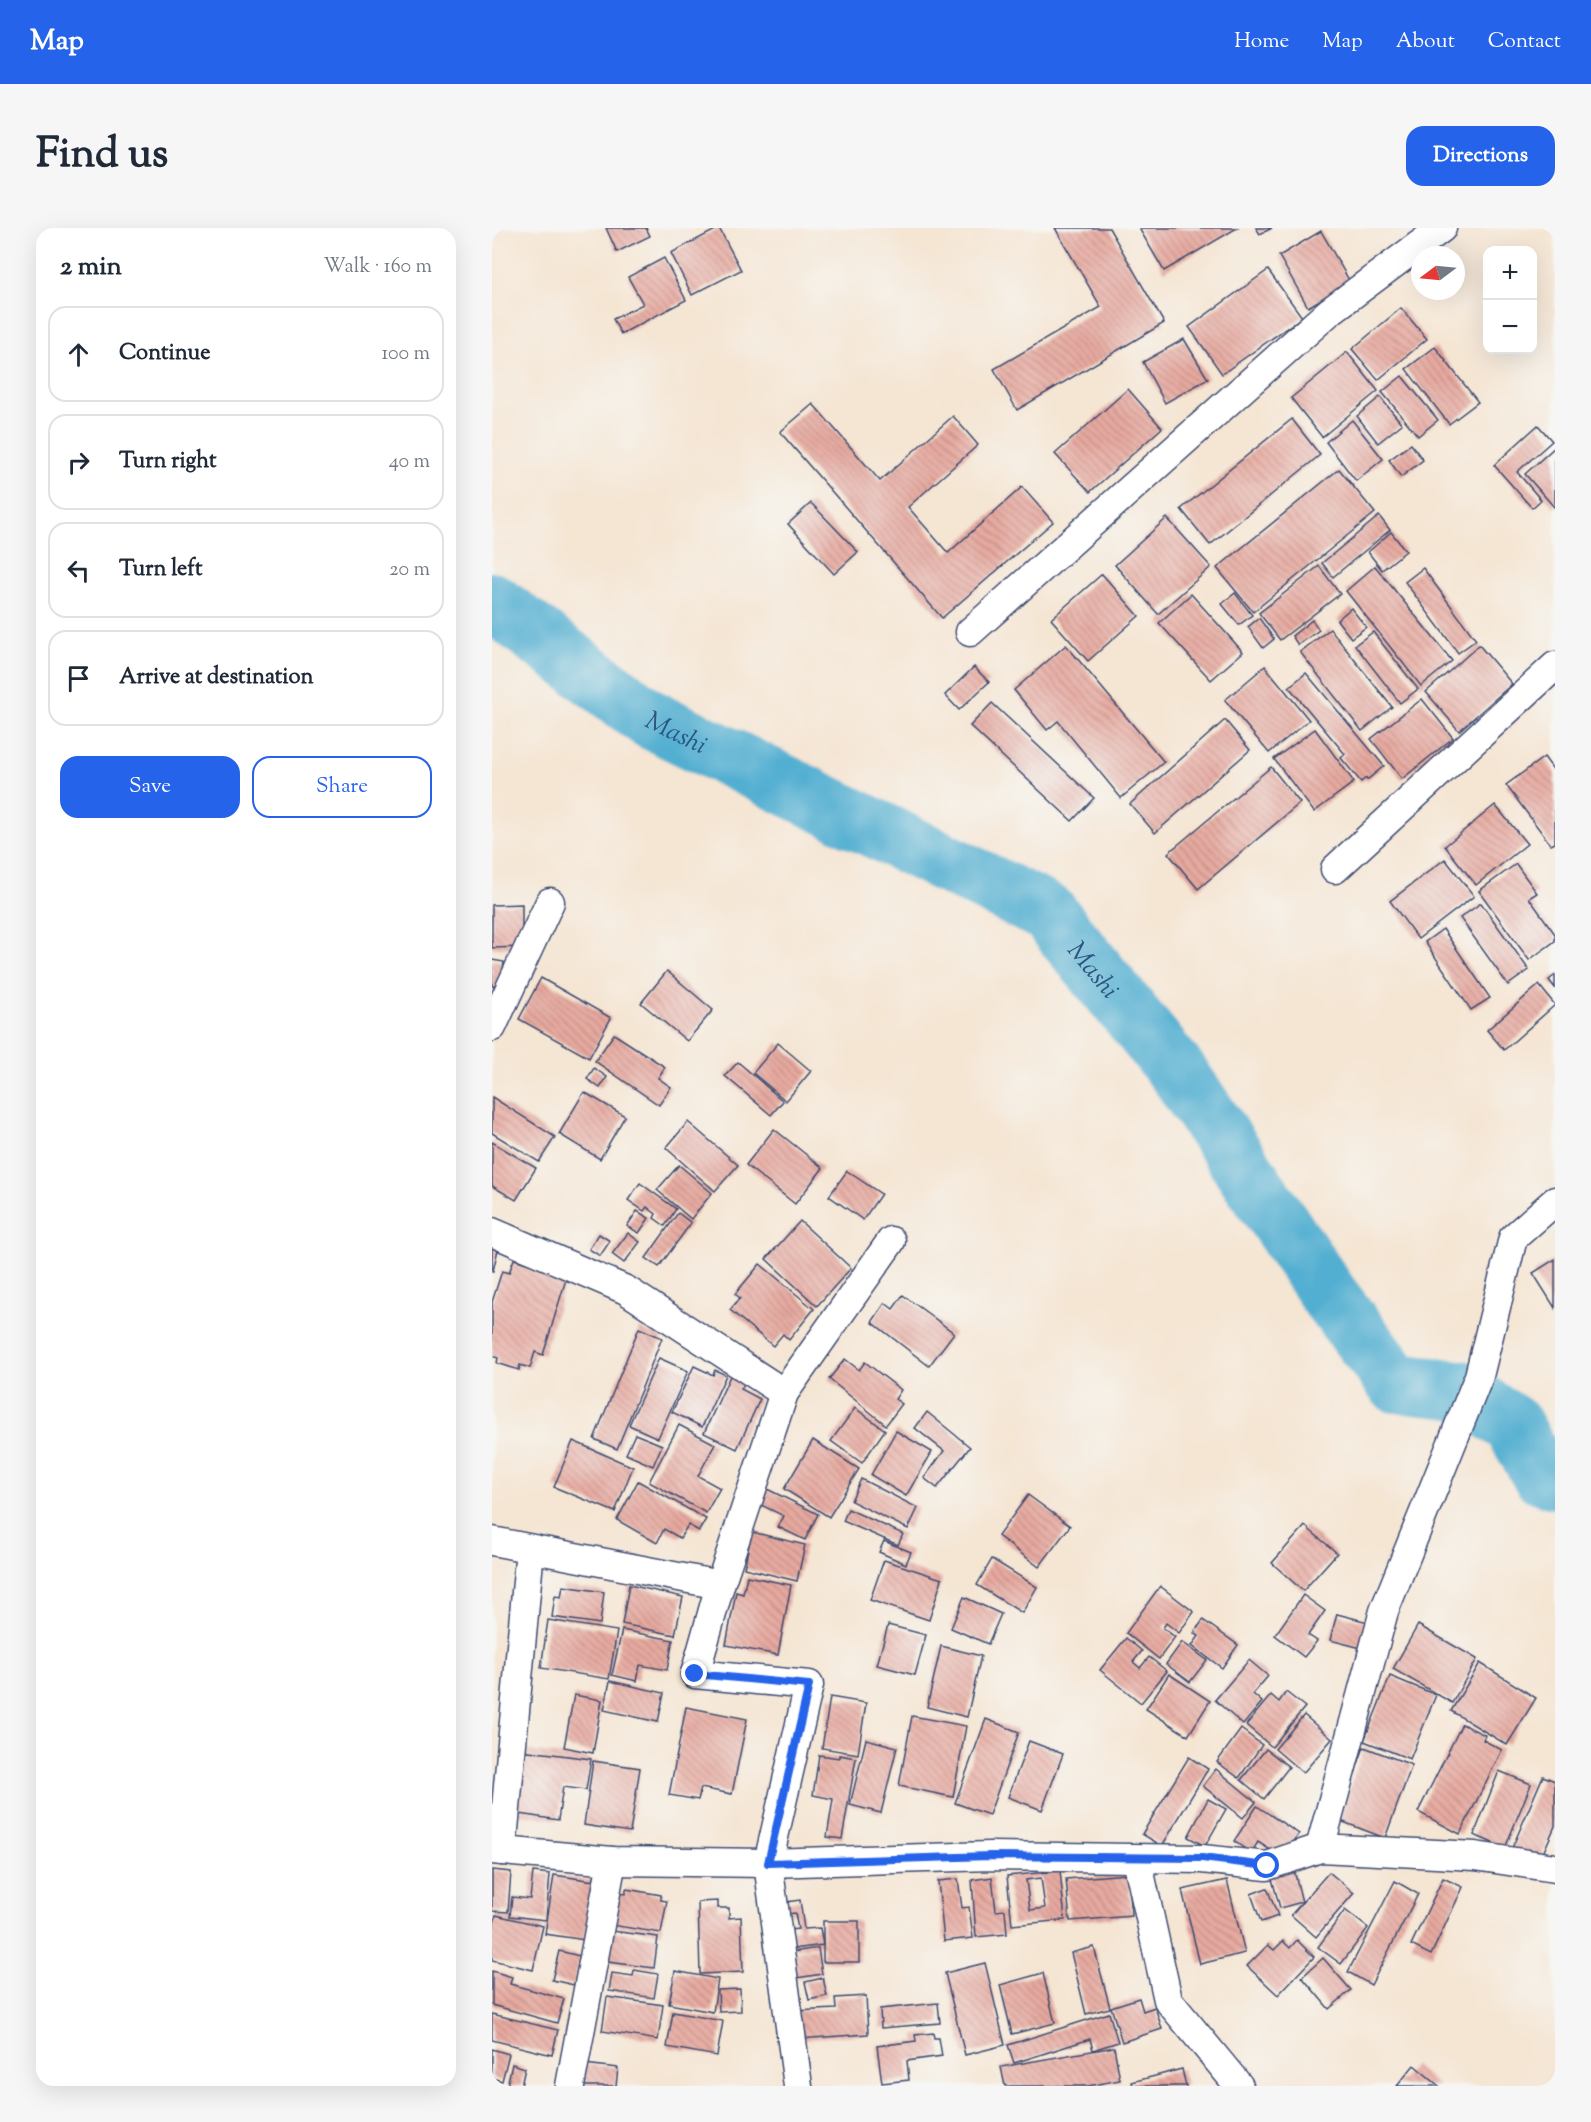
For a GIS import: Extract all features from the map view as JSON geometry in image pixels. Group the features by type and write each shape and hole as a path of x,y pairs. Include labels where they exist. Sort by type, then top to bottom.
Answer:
{"street":[{"path":"970,632 1329,312 1442,228"},
{"path":"1335,869 1555,666"},
{"path":"492,1027 550,902"},
{"path":"1320,1848 1384,1611 1479,1376 1513,1238 1555,1201"},
{"path":"492,1232 626,1290 784,1393"},
{"path":"798,2086 768,1863 809,1685 695,1674 720,1585 784,1393 891,1241"},
{"path":"492,1541 720,1585"},
{"path":"530,1549 497,1851 612,1861 768,1863 990,1856 1202,1858 1267,1866 1320,1848 1475,1856 1555,1868"},
{"path":"1137,1859 1168,2000 1239,2086"},
{"path":"570,2086 612,1861"}],"building":[{"path":"606,228 646,228 650,236 617,252"},
{"path":"719,228 741,270 692,295 671,253"},
{"path":"1055,228 1109,228 1164,323 1017,410 994,369 1101,307"},
{"path":"1143,228 1237,228 1164,271 1140,230"},
{"path":"1256,228 1272,228 1260,234"},
{"path":"1321,231 1350,282 1308,307 1279,256"},
{"path":"664,258 686,300 621,334 613,319 643,304 628,277"},
{"path":"1268,270 1302,317 1222,374 1189,327"},
{"path":"1401,308 1427,339 1378,380 1352,349"},
{"path":"1184,339 1208,379 1165,403 1143,362"},
{"path":"1435,347 1478,402 1449,424 1406,369"},
{"path":"1347,352 1378,391 1322,437 1291,398"},
{"path":"1402,376 1438,420 1418,436 1382,392"},
{"path":"1128,389 1162,428 1090,492 1055,454"},
{"path":"1380,397 1402,424 1378,443 1357,416"},
{"path":"813,404 880,481 953,416 978,445 908,507 948,553 1022,487 1053,522 942,618 780,432"},
{"path":"1292,419 1320,455 1210,545 1181,509"},
{"path":"1352,420 1383,459 1356,481 1326,442"},
{"path":"1538,425 1552,441 1517,472 1541,500 1532,508 1494,465"},
{"path":"1411,444 1423,460 1401,477 1389,460"},
{"path":"1555,447 1555,508 1525,474"},
{"path":"1339,469 1375,513 1253,612 1217,568"},
{"path":"811,503 858,552 834,574 788,524"},
{"path":"1379,516 1390,530 1333,577 1322,563"},
{"path":"1167,518 1211,567 1158,614 1115,565"},
{"path":"1391,532 1406,551 1382,570 1368,552"},
{"path":"1319,566 1340,594 1280,640 1259,613"},
{"path":"1375,566 1452,661 1421,686 1346,591"},
{"path":"1423,568 1476,640 1458,653 1405,582"},
{"path":"1102,574 1139,616 1088,661 1051,619"},
{"path":"1235,593 1252,615 1239,625 1222,604"},
{"path":"1191,594 1243,652 1211,680 1159,623"},
{"path":"1351,608 1366,627 1351,638 1337,620"},
{"path":"1259,618 1274,639 1263,648 1248,627"},
{"path":"1312,620 1319,630 1298,645 1292,636"},
{"path":"1330,629 1392,707 1362,731 1300,652"},
{"path":"1373,632 1418,689 1400,703 1355,645"},
{"path":"1066,645 1164,762 1121,798 1058,721 1047,730 1014,690"},
{"path":"1479,645 1512,684 1459,731 1426,692"},
{"path":"1265,666 1309,720 1269,753 1225,700"},
{"path":"974,667 989,682 959,710 945,695"},
{"path":"1306,673 1384,766 1367,780 1366,778 1361,782 1341,758 1345,754 1289,687"},
{"path":"1422,699 1453,738 1402,779 1371,739"},
{"path":"992,703 1094,798 1072,821 970,726"},
{"path":"1225,720 1250,750 1155,833 1130,804"},
{"path":"1315,729 1354,782 1314,812 1274,759"},
{"path":"1544,757 1555,772 1555,843 1551,845 1506,785"},
{"path":"1271,767 1300,803 1198,889 1168,853"},
{"path":"1495,805 1527,844 1476,885 1445,846"},
{"path":"1445,859 1474,896 1418,939 1390,901"},
{"path":"1516,864 1537,893 1529,898 1555,934 1555,941 1529,960 1479,891"},
{"path":"1481,903 1529,970 1508,985 1460,918"},
{"path":"522,904 522,947 492,948 492,905"},
{"path":"1443,929 1490,998 1471,1010 1425,942"},
{"path":"492,960 504,962 501,987 492,986"},
{"path":"667,971 713,1010 687,1041 641,1003"},
{"path":"1555,975 1555,988 1549,980"},
{"path":"541,978 611,1018 589,1058 519,1019"},
{"path":"1539,985 1555,1005 1504,1050 1487,1030"},
{"path":"614,1034 665,1067 658,1078 671,1087 659,1105 595,1061"},
{"path":"778,1043 811,1071 786,1101 753,1073"},
{"path":"738,1062 783,1101 771,1115 725,1076"},
{"path":"594,1068 607,1077 600,1088 587,1079"},
{"path":"584,1092 625,1116 600,1159 559,1134"},
{"path":"492,1097 555,1137 539,1162 492,1133"},
{"path":"688,1122 738,1165 715,1191 666,1148"},
{"path":"774,1129 823,1168 795,1204 746,1165"},
{"path":"492,1142 536,1168 516,1200 492,1186"},
{"path":"679,1165 712,1193 691,1219 657,1190"},
{"path":"847,1171 881,1194 863,1220 829,1196"},
{"path":"640,1183 676,1209 665,1226 654,1218 656,1214 647,1207 644,1211 628,1200"},
{"path":"637,1211 649,1218 639,1233 627,1226"},
{"path":"678,1213 691,1223 659,1267 646,1258"},
{"path":"800,1221 851,1268 817,1306 766,1259"},
{"path":"628,1233 640,1242 624,1263 612,1254"},
{"path":"599,1234 610,1241 600,1256 589,1249"},
{"path":"492,1243 499,1245 493,1271 492,1271"},
{"path":"514,1259 567,1276 543,1355 535,1352 530,1368 520,1365 519,1370 497,1363 498,1358 492,1356 492,1302 502,1271 509,1273"},
{"path":"1555,1259 1555,1308 1533,1273"},
{"path":"760,1264 814,1309 789,1340 783,1334 773,1346 730,1310 740,1298 735,1294"},
{"path":"903,1295 954,1333 929,1366 872,1322 885,1303 893,1309"},
{"path":"639,1328 662,1338 617,1449 594,1439"},
{"path":"659,1358 688,1371 658,1438 629,1425"},
{"path":"845,1359 859,1370 865,1362 901,1390 895,1399 902,1404 886,1425 829,1379"},
{"path":"694,1366 713,1375 715,1370 726,1375 702,1427 672,1412"},
{"path":"730,1376 745,1383 741,1389 760,1399 737,1449 704,1433"},
{"path":"855,1408 885,1430 862,1463 831,1441"},
{"path":"927,1412 970,1447 937,1488 924,1478 944,1451 915,1428"},
{"path":"679,1425 715,1444 698,1476 720,1488 706,1513 649,1482"},
{"path":"896,1431 932,1452 906,1496 871,1475"},
{"path":"635,1434 662,1445 653,1466 626,1454"},
{"path":"813,1440 859,1469 829,1517 784,1489"},
{"path":"573,1441 633,1467 615,1512 554,1487"},
{"path":"861,1479 918,1508 908,1529 851,1501"},
{"path":"638,1481 706,1519 699,1531 688,1525 680,1538 664,1529 657,1543 617,1520"},
{"path":"761,1486 818,1514 805,1540 778,1527 784,1516 753,1501"},
{"path":"1028,1495 1070,1526 1039,1567 998,1536"},
{"path":"848,1509 903,1534 898,1545 843,1521"},
{"path":"1305,1526 1337,1553 1303,1591 1272,1563"},
{"path":"752,1532 805,1545 797,1581 744,1568"},
{"path":"884,1541 911,1552 906,1564 879,1552"},
{"path":"992,1559 1037,1587 1022,1613 977,1585"},
{"path":"884,1560 942,1579 929,1620 870,1600"},
{"path":"747,1576 791,1585 778,1655 726,1645 736,1592 743,1594"},
{"path":"629,1585 683,1597 675,1635 622,1624"},
{"path":"563,1586 604,1592 600,1624 552,1617 555,1596 561,1597"},
{"path":"1160,1586 1194,1612 1179,1633 1166,1623 1163,1628 1175,1637 1159,1659 1126,1633"},
{"path":"1303,1595 1325,1611 1308,1635 1317,1641 1304,1657 1275,1635"},
{"path":"964,1597 1001,1614 988,1644 951,1628"},
{"path":"1337,1614 1376,1624 1369,1650 1330,1640"},
{"path":"548,1620 617,1631 609,1679 541,1668"},
{"path":"1203,1620 1238,1645 1222,1668 1192,1646 1199,1636 1194,1633"},
{"path":"888,1625 926,1635 915,1675 877,1665"},
{"path":"1418,1625 1477,1659 1452,1703 1393,1669"},
{"path":"622,1630 673,1640 667,1670 640,1665 637,1681 612,1675"},
{"path":"1126,1638 1142,1651 1133,1662 1140,1668 1149,1657 1167,1671 1141,1703 1100,1670"},
{"path":"1182,1642 1207,1660 1190,1682 1166,1664"},
{"path":"941,1646 981,1656 967,1717 927,1707"},
{"path":"1249,1660 1268,1676 1253,1694 1262,1702 1243,1725 1215,1700"},
{"path":"1480,1663 1536,1698 1507,1745 1451,1711"},
{"path":"1169,1674 1210,1701 1188,1736 1146,1709"},
{"path":"1390,1676 1436,1695 1410,1759 1364,1741"},
{"path":"610,1681 664,1693 658,1722 604,1710"},
{"path":"1286,1692 1305,1707 1272,1747 1246,1725 1271,1695 1279,1702"},
{"path":"574,1695 602,1700 593,1753 564,1747"},
{"path":"830,1697 866,1703 858,1754 822,1748"},
{"path":"686,1707 747,1719 732,1794 701,1788 698,1800 669,1795"},
{"path":"1304,1715 1332,1739 1303,1773 1275,1749"},
{"path":"912,1716 966,1726 953,1797 899,1786"},
{"path":"986,1719 1019,1732 989,1815 955,1803"},
{"path":"1462,1724 1485,1735 1483,1740 1502,1750 1460,1834 1418,1812"},
{"path":"1241,1729 1262,1745 1239,1778 1217,1762"},
{"path":"866,1739 897,1747 881,1813 850,1805"},
{"path":"1029,1741 1063,1754 1042,1810 1008,1797"},
{"path":"1364,1747 1412,1765 1385,1838 1338,1820"},
{"path":"1266,1749 1289,1767 1264,1799 1241,1780"},
{"path":"521,1750 591,1759 586,1790 563,1787 558,1820 513,1813"},
{"path":"819,1755 856,1758 842,1839 827,1837 833,1799 813,1795"},
{"path":"1189,1757 1208,1769 1162,1846 1142,1834"},
{"path":"593,1761 640,1768 630,1832 584,1825"},
{"path":"1216,1769 1256,1802 1243,1818 1203,1786"},
{"path":"1499,1771 1531,1784 1505,1848 1474,1835"},
{"path":"1543,1776 1555,1781 1555,1826 1540,1860 1512,1848"},
{"path":"1208,1799 1226,1809 1205,1846 1188,1837"},
{"path":"1257,1806 1299,1834 1283,1858 1258,1842 1251,1853 1234,1841"},
{"path":"1292,1862 1302,1902 1280,1908 1269,1868"},
{"path":"492,1870 511,1872 508,1912 492,1911"},
{"path":"1060,1871 1065,1920 1012,1925 1007,1876","holes":["1041,1878 1045,1908 1030,1910 1026,1880"]},
{"path":"533,1872 550,1874 546,1920 510,1916 512,1897 530,1899"},
{"path":"1329,1872 1354,1893 1316,1937 1291,1915"},
{"path":"1128,1874 1132,1916 1070,1921 1066,1879"},
{"path":"554,1875 594,1881 585,1940 545,1934"},
{"path":"992,1877 996,1911 1005,1910 1007,1934 976,1937 972,1880"},
{"path":"1443,1878 1463,1887 1431,1955 1411,1945"},
{"path":"958,1879 962,1908 969,1907 973,1938 944,1941 938,1881"},
{"path":"1227,1880 1245,1953 1200,1964 1182,1890"},
{"path":"1395,1881 1418,1894 1371,1985 1348,1972"},
{"path":"1267,1888 1278,1916 1261,1922 1251,1894"},
{"path":"626,1889 661,1895 661,1900 667,1901 661,1933 611,1925 617,1893 626,1894"},
{"path":"800,1900 804,1929 820,1928 823,1945 786,1950 779,1903","holes":["795,1913 798,1929 790,1930 787,1914"]},
{"path":"718,1901 718,1908 729,1908 729,1918 741,1917 743,1972 700,1974 698,1902"},
{"path":"1345,1910 1368,1928 1341,1964 1318,1947"},
{"path":"496,1915 543,1926 533,1970 492,1960 492,1932"},
{"path":"823,1921 859,1921 859,1962 823,1962"},
{"path":"612,1931 658,1937 654,1968 608,1962"},
{"path":"1297,1940 1314,1957 1278,1995 1247,1966 1268,1945 1274,1950 1283,1941 1290,1948"},
{"path":"1094,1947 1110,2008 1086,2014 1071,1953"},
{"path":"818,1948 822,1974 790,1979 786,1953"},
{"path":"559,1951 580,1956 574,1985 552,1980"},
{"path":"1323,1958 1351,1990 1329,2009 1302,1977"},
{"path":"985,1963 1005,2045 965,2055 945,1973"},
{"path":"634,1970 658,1974 654,1998 609,1991 612,1973 633,1976"},
{"path":"492,1971 512,1977 510,1984 564,1999 557,2023 492,2005"},
{"path":"675,1971 718,1979 713,2012 669,2004"},
{"path":"1043,1973 1055,2023 1012,2034 1000,1985"},
{"path":"823,1978 827,1996 809,2000 805,1982"},
{"path":"740,1989 741,2011 719,2012 718,1990"},
{"path":"866,1996 868,2034 798,2039 796,2011 836,2009 835,1998"},
{"path":"607,1997 663,2005 658,2040 602,2031"},
{"path":"1139,1998 1143,2011 1155,2007 1162,2029 1122,2042 1111,2007"},
{"path":"938,2003 940,2023 881,2028 880,2009"},
{"path":"673,2012 723,2021 717,2056 667,2047"},
{"path":"1109,2013 1118,2042 1093,2050 1090,2039 1014,2063 1008,2045"},
{"path":"492,2014 558,2030 552,2055 492,2040"},
{"path":"933,2033 934,2038 939,2038 942,2056 907,2061 909,2080 882,2083 877,2046 916,2041 915,2035"},
{"path":"1114,2047 1120,2080 1088,2086 1005,2086 1001,2067"},
{"path":"492,2049 509,2054 502,2081 492,2078"},
{"path":"576,2063 618,2068 616,2086 573,2086"},
{"path":"512,2064 525,2068 521,2086 507,2086"},
{"path":"1414,2065 1439,2086 1397,2086"},
{"path":"1182,2069 1186,2086 1133,2086 1132,2082"}],"waterway":[{"name":"Mashi","path":"492,602 648,718 1048,913 1180,1075 1330,1297 1396,1383 1460,1390 1513,1425 1541,1474 1555,1479"}],"route":[{"path":"695,1674 809,1685 768,1863 990,1856 1202,1858 1267,1866"}]}
